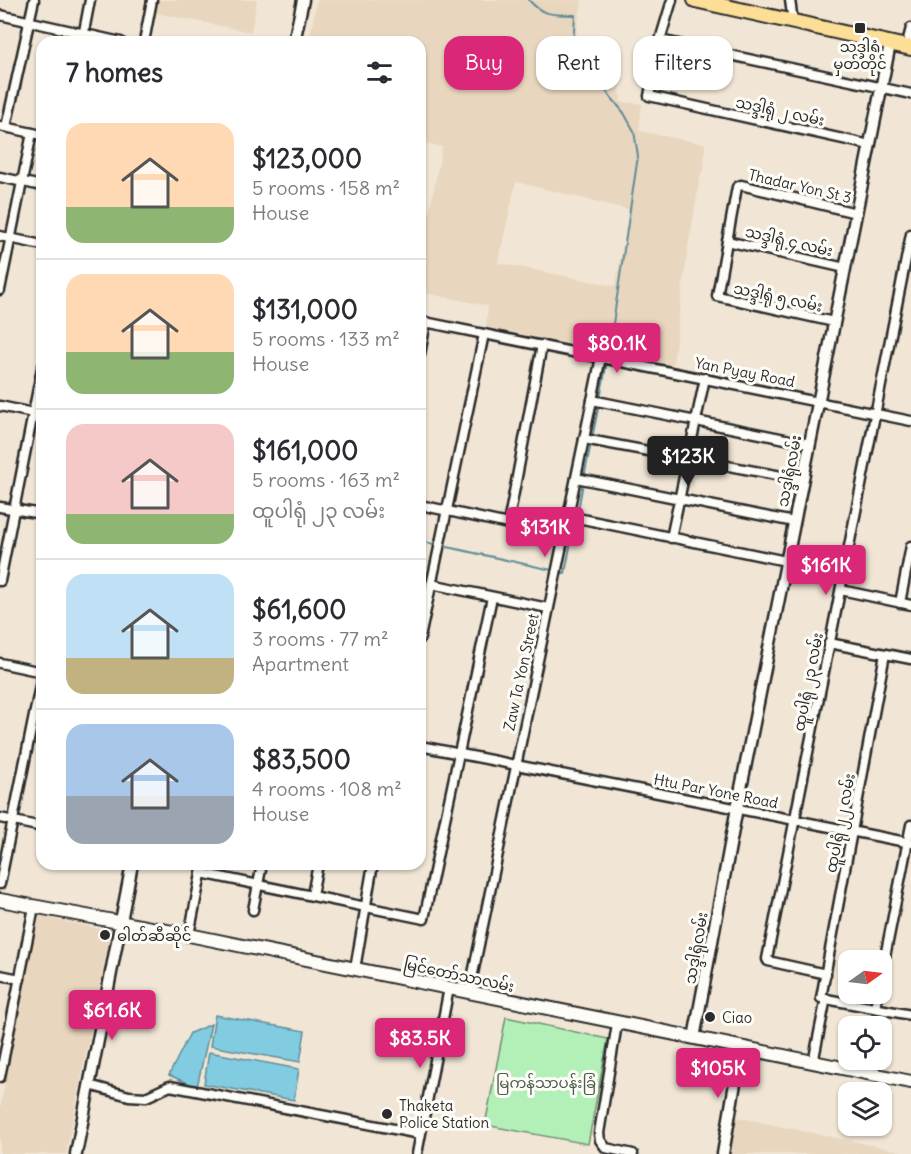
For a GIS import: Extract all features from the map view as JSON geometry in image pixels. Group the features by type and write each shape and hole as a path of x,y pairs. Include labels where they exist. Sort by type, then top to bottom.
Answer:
{"main road":[{"path":"695,0 736,4 793,22 909,48"},
{"name":"မြင်တော်သာလမ်း","path":"0,900 120,922 911,1082"}],"street":[{"path":"33,0 3,127 36,134"},
{"path":"83,36 90,0"},
{"path":"145,36 152,0"},
{"path":"295,36 303,0"},
{"path":"661,36 672,0"},
{"path":"790,0 793,22"},
{"path":"0,15 29,21 77,36"},
{"path":"909,48 911,28"},
{"name":"သဒ္ဒါရုံလမ်း","path":"694,1038 737,808 890,44"},
{"path":"733,55 911,94"},
{"name":"သဒ္ဒါရုံ ၂ လမ်း","path":"650,90 649,96 870,145"},
{"path":"0,290 32,133"},
{"path":"0,177 36,184"},
{"name":"Thadar Yon St 3","path":"727,241 738,185 856,213"},
{"name":"ထူပါရုံ ၂၃ လမ်း","path":"826,974 767,960 911,234"},
{"path":"0,237 36,243"},
{"name":"သဒ္ဒါရုံ ၄ လမ်း","path":"727,241 845,268"},
{"name":"သဒ္ဒါရုံ ၅ လမ်း","path":"727,241 717,296 834,322"},
{"name":"Yan Pyay Road","path":"426,322 911,421"},
{"path":"426,609 484,334"},
{"path":"508,524 542,345"},
{"name":"Zaw Ta Yon Street","path":"469,993 601,357"},
{"path":"672,537 705,378"},
{"path":"0,582 36,397"},
{"path":"592,400 810,444"},
{"path":"0,406 33,412"},
{"path":"584,439 802,480"},
{"path":"576,478 794,522"},
{"path":"426,506 564,536"},
{"path":"0,507 36,513"},
{"path":"568,516 786,561"},
{"path":"900,603 911,546"},
{"path":"431,584 548,608"},
{"path":"841,590 911,605"},
{"path":"206,870 424,919 492,597"},
{"path":"829,643 911,659"},
{"name":"ထူပါရုံ ၂၂ လမ်း","path":"813,1063 826,974 885,654"},
{"path":"0,663 36,672"},
{"path":"0,884 36,704"},
{"name":"Htu Par Yone Road","path":"426,747 909,843"},
{"path":"0,818 36,826"},
{"path":"887,950 911,825"},
{"path":"76,1154 131,870"},
{"path":"189,936 202,870"},
{"path":"253,910 261,870"},
{"path":"312,895 317,870"},
{"path":"355,969 372,870"},
{"path":"0,1077 34,907"},
{"path":"0,975 20,979"},
{"path":"417,1154 449,988"},
{"path":"824,998 911,1015"},
{"path":"875,1008 876,1004"},
{"path":"617,1024 599,1133 600,1140 606,1148 633,1154"},
{"path":"723,1154 741,1048"},
{"path":"89,1085 129,1096 146,1097 170,1086 420,1134"}],"shaded area":[{"path":"158,0 257,0 251,32 155,13"},
{"path":"317,0 582,0 576,36 536,36 536,90 620,90 621,102 642,104 639,131 705,144 704,171 701,173 687,254 673,365 486,327 488,306 426,293 426,229 442,147 426,143 426,36 310,36","holes":["516,182 630,210 615,286 498,263"]},
{"path":"38,916 105,930 109,938 66,1154 0,1154 0,1108"},
{"path":"736,1117 900,1151 900,1154 729,1154"}],"green space":[{"name":"မြကန်သာပန်းခြံ","path":"506,1017 608,1039 588,1144 485,1125"}],"water":[{"path":"215,1015 305,1031 300,1062 210,1046"},
{"path":"211,1024 197,1087 169,1075 190,1033"},
{"path":"209,1052 299,1069 294,1100 204,1084"}],"waterway":[{"path":"529,0 544,12 575,15 572,60 590,62 597,80 624,113 634,131 638,156 608,357"},
{"path":"600,398 607,362"},
{"path":"584,477 599,404"},
{"path":"577,516 583,483"},
{"path":"443,546 565,573 575,521"},
{"path":"426,542 438,545"}],"place":[{"name":"သဒ္ဓါရုံ မှတ်တိုင်","path":"860,28"},
{"name":"ဓါတ်ဆီဆိုင်","path":"105,935"},
{"name":"Ciao","path":"710,1017"},
{"name":"Thaketa Police Station","path":"387,1114"}]}
